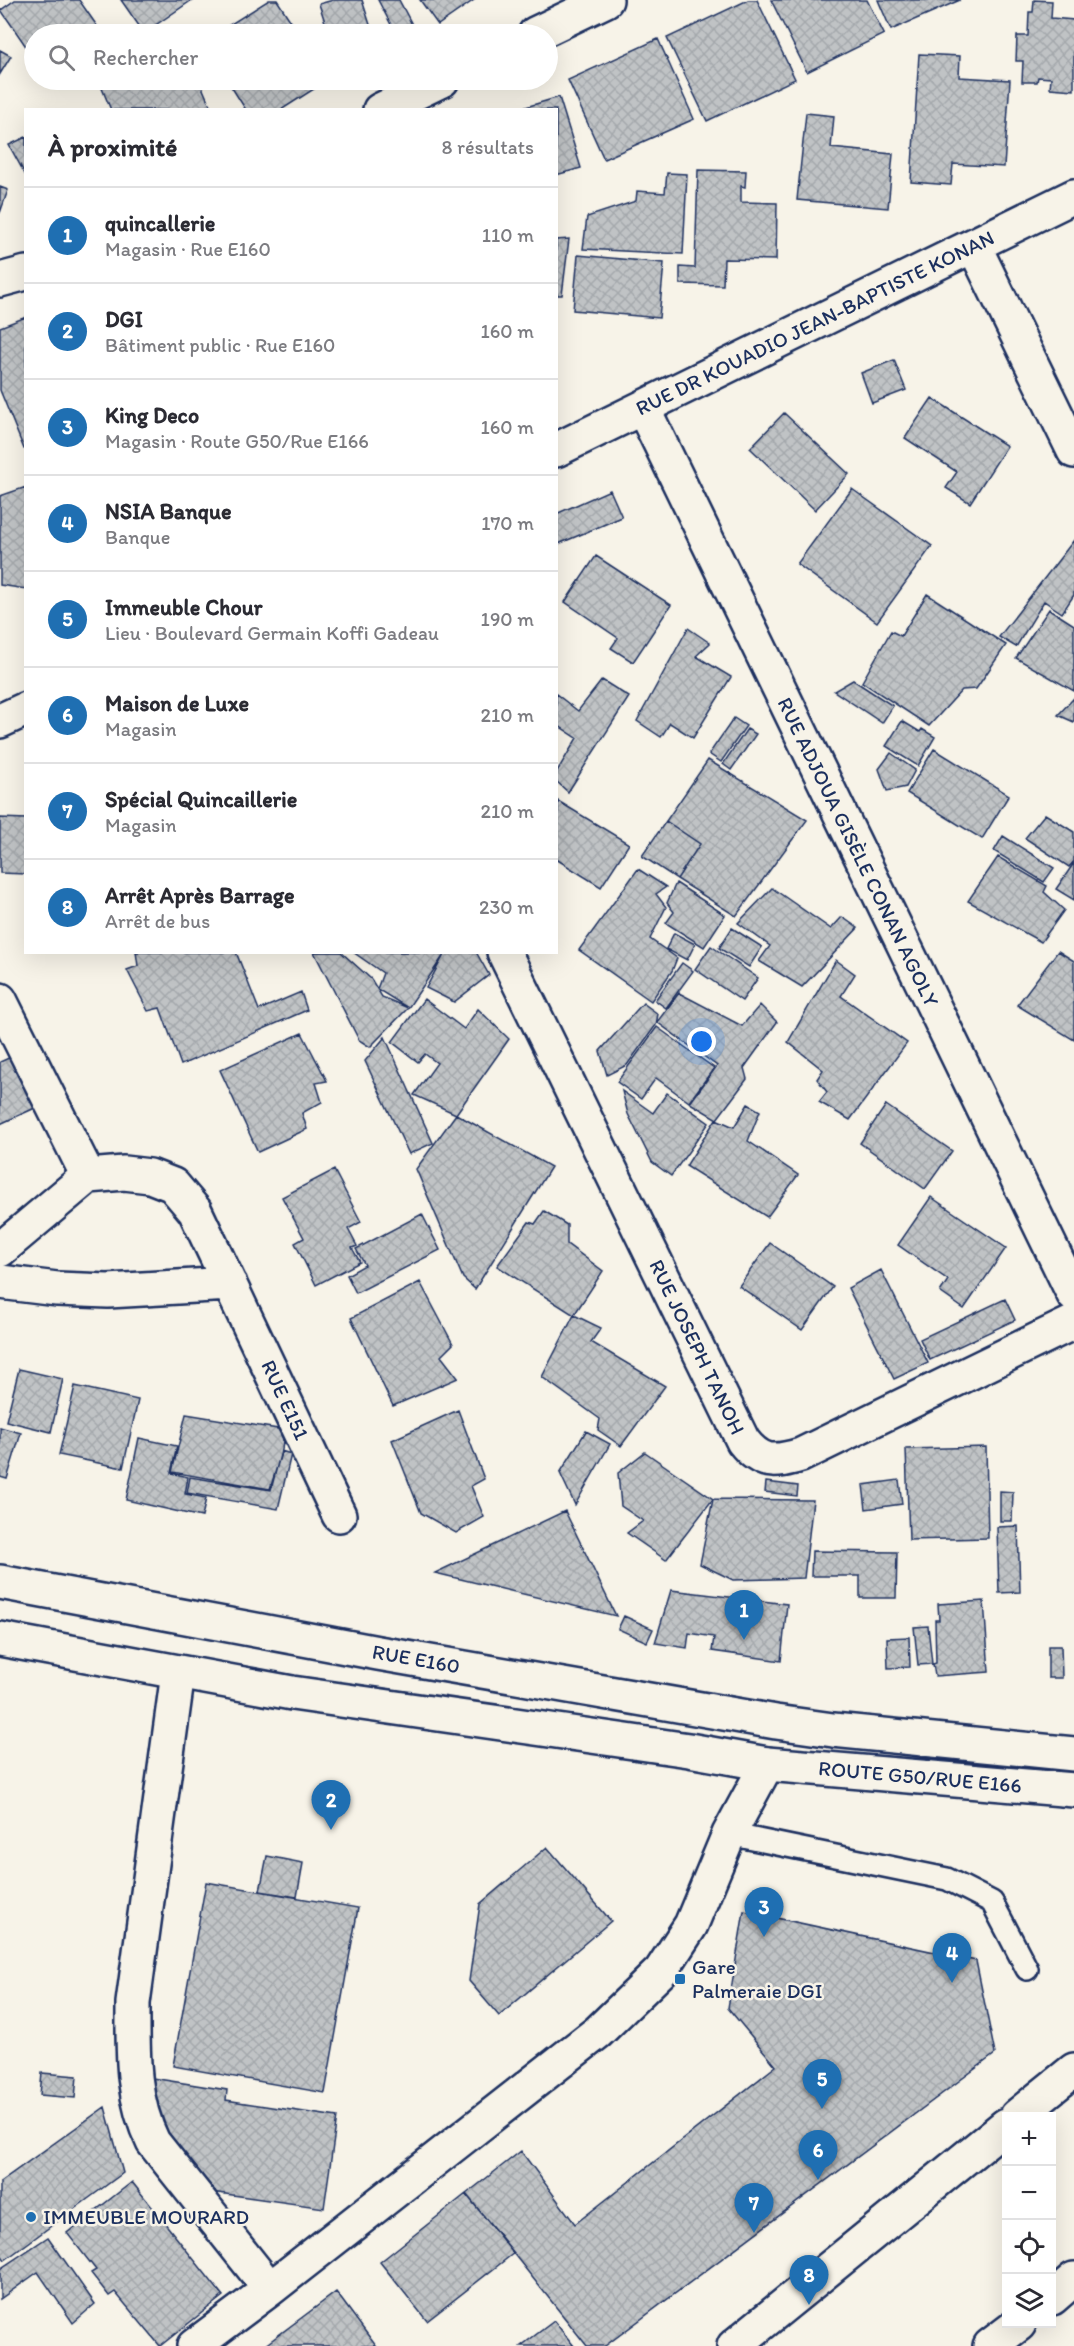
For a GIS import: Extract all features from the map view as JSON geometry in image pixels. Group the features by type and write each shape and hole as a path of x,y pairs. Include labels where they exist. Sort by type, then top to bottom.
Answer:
{"street":[{"path":"556,24 606,0"},
{"path":"384,108 421,90"},
{"name":"RUE DR KOUADIO JEAN-BAPTISTE KONAN","path":"558,449 1074,196"},
{"path":"974,246 1074,451"},
{"path":"0,280 24,274"},
{"name":"RUE ADJOUA GISÈLE CONAN AGOLY","path":"643,408 1074,1295"},
{"path":"0,721 24,710"},
{"name":"RUE JOSEPH TANOH","path":"505,954 743,1441 753,1454 770,1461 781,1461 801,1455 1074,1322"},
{"path":"0,1000 88,1176 0,1250"},
{"name":"RUE E151","path":"88,1176 124,1173 150,1176 173,1185 195,1211 339,1515"},
{"path":"0,1282 98,1291 230,1284"},
{"name":"RUE E160","path":"0,1582 607,1694 832,1730"},
{"path":"0,1639 292,1693 689,1750 767,1764"},
{"path":"178,1673 133,2003 136,2090 142,2119 153,2142 270,2289"},
{"path":"194,2346 598,2032 661,1971 691,1925 729,1834 767,1764 832,1730"},
{"name":"ROUTE G50/RUE E166","path":"832,1730 1074,1754"},
{"name":"ROUTE G50/RUE E166","path":"767,1764 1074,1790"},
{"path":"1022,2112 1074,2070"},
{"path":"734,2346 1002,2128"},
{"path":"1056,2295 1074,2279"},
{"path":"990,2346 1014,2328"}],"lane":[{"path":"729,1834 947,1879 992,1902 1027,1968"}],"building":[{"path":"15,0 79,0 96,24 24,24 24,43 1,10"},
{"path":"121,0 192,0 157,24 138,24"},
{"path":"269,0 277,0 293,24 231,24"},
{"path":"333,0 362,0 370,24 326,24 319,4"},
{"path":"378,0 399,0 412,24 391,24"},
{"path":"420,0 474,0 439,24"},
{"path":"748,0 757,0 795,79 707,121 667,38"},
{"path":"771,0 867,0 884,34 807,72"},
{"path":"878,0 960,0 891,30"},
{"path":"1034,0 1052,1 1051,18 1074,20 1074,90 1050,88 1051,78 1038,77 1037,82 1022,82 1023,61 1016,61 1017,36 1028,36 1029,12 1033,12"},
{"path":"658,39 694,119 604,159 568,80"},
{"path":"0,50 11,56 0,74"},
{"path":"919,54 960,56 959,77 1010,80 1004,167 953,164 951,185 911,182"},
{"path":"103,90 203,90 211,108 110,108"},
{"path":"233,90 312,90 284,108 245,108"},
{"path":"559,97 581,168 558,174 558,108 523,108"},
{"path":"806,113 834,116 831,148 893,154 888,208 797,200"},
{"path":"24,138 24,172 9,145"},
{"path":"698,170 746,171 745,187 741,186 741,202 777,203 776,260 724,259 723,285 680,284 680,267 695,268"},
{"path":"667,173 687,174 683,254 583,249 587,217 636,201 637,191 665,193"},
{"path":"0,187 8,190 0,213"},
{"path":"569,239 562,295 558,295 558,240"},
{"path":"578,255 664,263 659,318 573,310"},
{"path":"24,318 24,449 0,390 0,327"},
{"path":"894,360 906,390 872,403 861,373"},
{"path":"932,398 1007,446 970,503 946,488 957,472 905,438"},
{"path":"784,413 849,474 815,510 750,448"},
{"path":"24,488 24,589 0,585 0,496"},
{"path":"852,489 932,546 877,622 797,564"},
{"path":"610,490 622,517 558,544 558,513"},
{"path":"1074,540 1074,595 1062,613 1044,601 1016,647 999,637"},
{"path":"596,556 671,605 633,662 611,648 618,638 565,602"},
{"path":"927,594 1006,645 976,689 962,690 929,726 862,682 891,631 901,636"},
{"path":"1049,609 1074,625 1074,691 1016,658"},
{"path":"688,628 710,643 696,656 731,677 693,738 670,723 661,737 637,721"},
{"path":"602,680 629,697 568,792 558,783 558,770 577,738 558,725 558,696 578,711"},
{"path":"853,680 893,706 882,723 834,691"},
{"path":"1074,698 1074,722 1058,715"},
{"path":"734,718 746,726 721,762 709,754"},
{"path":"902,721 920,732 922,729 935,737 918,766 886,746"},
{"path":"747,729 756,734 731,770 723,764"},
{"path":"934,749 1009,795 982,839 907,793"},
{"path":"891,753 915,770 906,787 887,791 879,769"},
{"path":"708,760 807,820 736,916 677,879 700,844 666,821"},
{"path":"558,801 629,844 601,887 558,860"},
{"path":"1045,814 1074,832 1074,861 1069,867 1025,838"},
{"path":"0,818 24,819 24,874 0,873"},
{"path":"666,821 700,844 677,879 642,856"},
{"path":"1003,836 1054,868 1044,882 994,851"},
{"path":"998,857 1047,886 1044,892 1064,910 1041,942 968,901"},
{"path":"1074,863 1074,900 1056,889"},
{"path":"638,869 666,887 656,894 666,907 650,939 677,958 672,971 651,1001 579,950"},
{"path":"676,883 725,915 704,947 666,923 674,912 667,903"},
{"path":"772,888 831,929 842,917 858,928 802,987 759,961 770,946 738,923"},
{"path":"732,928 762,947 749,967 719,948"},
{"path":"674,933 695,944 687,960 666,949"},
{"path":"711,946 758,978 742,1001 695,969"},
{"path":"1058,951 1074,961 1074,1040 1017,1005"},
{"path":"136,954 237,954 259,1010 301,992 307,1010 181,1065 160,1008 148,1011 127,970 138,966"},
{"path":"315,954 343,954 371,979 382,997 408,1008 370,1047 359,1040"},
{"path":"356,954 445,954 408,1008 377,989 383,973"},
{"path":"477,954 489,975 454,1002 426,988 444,955"},
{"path":"836,960 855,974 841,996 907,1043 850,1120 819,1102 827,1092 817,1079 823,1070 788,1042"},
{"path":"682,963 693,971 666,1008 655,1000"},
{"path":"679,993 742,1026 760,1005 777,1022 744,1068 747,1079 717,1119 690,1103 717,1066 657,1022"},
{"path":"424,999 464,1029 478,1009 509,1039 456,1114 414,1095 437,1063 425,1054 418,1062 392,1042"},
{"path":"643,1003 658,1014 656,1025 627,1065 607,1075 600,1051"},
{"path":"657,1027 714,1068 689,1102 656,1078 641,1099 617,1082"},
{"path":"302,1033 327,1081 316,1083 322,1102 302,1113 307,1129 258,1152 220,1070"},
{"path":"385,1037 433,1143 409,1154 365,1061"},
{"path":"13,1056 35,1108 0,1124 0,1062"},
{"path":"622,1091 653,1113 667,1093 709,1123 671,1176 652,1162 628,1114"},
{"path":"748,1104 760,1111 748,1141 798,1175 767,1217 686,1166 716,1119 734,1127"},
{"path":"886,1105 952,1151 925,1189 860,1143"},
{"path":"456,1114 551,1167 475,1289 463,1278 416,1169"},
{"path":"334,1170 361,1222 348,1229 357,1246 352,1248 360,1262 316,1285 295,1243 304,1238 282,1197"},
{"path":"931,1197 1006,1248 964,1309 940,1292 948,1280 898,1245"},
{"path":"544,1211 567,1225 567,1244 603,1271 574,1315 497,1266 529,1222 535,1224"},
{"path":"422,1214 440,1250 356,1293 347,1275 365,1265 356,1249"},
{"path":"770,1243 833,1287 802,1330 739,1286"},
{"path":"881,1270 928,1363 894,1379 848,1288"},
{"path":"420,1282 453,1344 441,1356 458,1378 393,1406 351,1318"},
{"path":"1005,1299 1015,1320 930,1360 920,1339"},
{"path":"574,1315 601,1328 591,1342 665,1386 621,1446 598,1430 600,1419 542,1377"},
{"path":"19,1369 63,1379 51,1432 6,1421"},
{"path":"75,1386 138,1400 123,1468 59,1455"},
{"path":"458,1410 484,1479 471,1486 484,1517 456,1533 421,1513 392,1440"},
{"path":"186,1414 284,1430 282,1450 270,1489 172,1472"},
{"path":"0,1427 21,1433 7,1479 0,1477"},
{"path":"586,1431 610,1444 575,1505 560,1473"},
{"path":"139,1438 177,1446 171,1473 188,1477 185,1494 206,1498 202,1517 126,1500"},
{"path":"986,1447 988,1538 909,1540 906,1449"},
{"path":"281,1451 291,1454 278,1509 187,1493 190,1477 271,1490"},
{"path":"645,1452 713,1499 666,1560 627,1533 643,1521 621,1506 618,1473"},
{"path":"899,1480 902,1504 866,1509 863,1485"},
{"path":"766,1482 798,1486 797,1496 765,1492"},
{"path":"1000,1491 1013,1492 1012,1521 1000,1521"},
{"path":"713,1499 813,1500 804,1578 733,1580 700,1564"},
{"path":"565,1511 616,1616 435,1573"},
{"path":"1018,1526 1020,1592 999,1593 997,1527"},
{"path":"812,1551 897,1552 896,1598 860,1598 860,1576 811,1576"},
{"path":"671,1590 787,1604 781,1661 712,1651 714,1637 689,1633 687,1648 655,1643"},
{"path":"984,1601 989,1672 935,1676 933,1664 936,1663 935,1620 939,1620 938,1604"},
{"path":"624,1616 653,1629 647,1642 618,1629"},
{"path":"928,1626 932,1664 918,1665 914,1627"},
{"path":"909,1637 910,1667 888,1668 887,1638"},
{"path":"1048,1646 1061,1646 1062,1678 1048,1678"},
{"path":"547,1847 611,1921 499,2016 469,1981 480,1904"},
{"path":"267,1856 303,1863 297,1897 260,1891"},
{"path":"206,1882 358,1908 325,2093 173,2066"},
{"path":"744,1911 976,1961 995,2054 605,2346 587,2346 466,2194 521,2151 575,2224 776,2066 728,2008"},
{"path":"42,2073 77,2076 75,2098 40,2095"},
{"path":"152,2078 227,2090 226,2100 337,2117 324,2208 204,2191 161,2142"},
{"name":"IMMEUBLE MOURARD","path":"105,2107 123,2173 5,2260 0,2253 0,2182"},
{"path":"132,2182 223,2296 160,2346 115,2292 109,2296 91,2273 96,2270 67,2233"},
{"path":"466,2194 514,2253 427,2321 380,2262"},
{"path":"48,2237 95,2304 73,2323 38,2272 0,2299 0,2269"},
{"path":"336,2292 376,2346 264,2346"},
{"path":"554,2321 574,2346 521,2346"}],"place":[{"name":"quincallerie","path":"744,1640"},
{"name":"DGI","path":"331,1830"},
{"name":"King Deco","path":"764,1937"},
{"name":"Gare Palmeraie DGI","path":"680,1979"},
{"name":"NSIA Banque","path":"952,1983"},
{"name":"Immeuble Chour","path":"822,2109"},
{"name":"Maison de Luxe","path":"818,2180"},
{"name":"IMMEUBLE MOURARD","path":"31,2217"},
{"name":"Spécial Quincaillerie","path":"754,2233"},
{"name":"Arrêt Après Barrage","path":"809,2305"}]}
